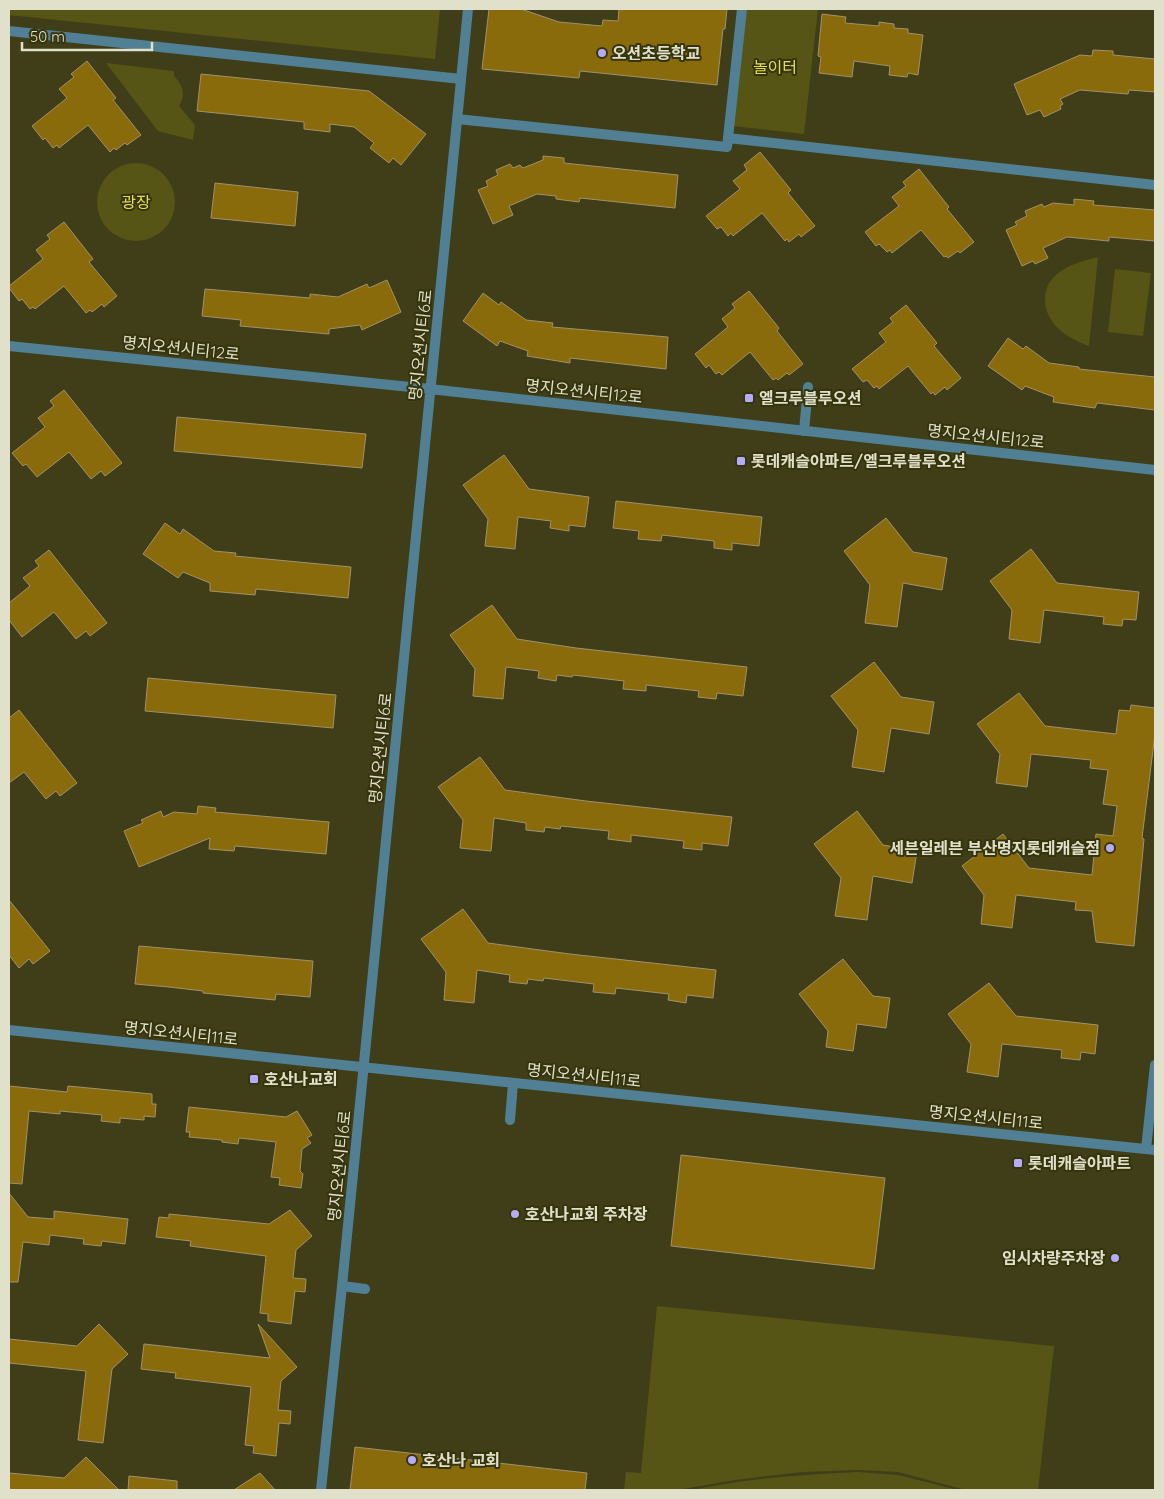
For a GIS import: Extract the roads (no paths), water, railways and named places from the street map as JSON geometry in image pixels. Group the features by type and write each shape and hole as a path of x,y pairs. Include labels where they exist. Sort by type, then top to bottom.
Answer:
{"street":[{"name":"명지오션시티6로","path":"321,1490 468,9"},
{"path":"457,118 727,147 742,9"},
{"path":"9,31 461,79"},
{"path":"728,138 1155,185"},
{"name":"명지오션시티12로","path":"9,346 430,389 1155,470"},
{"path":"804,431 808,387"},
{"name":"명지오션시티11로","path":"9,1030 1151,1149"},
{"path":"1151,1149 1155,1065"},
{"path":"510,1120 513,1083"},
{"path":"342,1286 365,1289"}],"place":[{"name":"오션초등학교","path":"602,53"},
{"name":"엘크루블루오션","path":"749,398"},
{"name":"롯데캐슬아파트/엘크루블루오션","path":"741,461"},
{"name":"세븐일레븐 부산명지롯데캐슬점","path":"1110,848"},
{"name":"호산나교회","path":"254,1079"},
{"name":"롯데캐슬아파트","path":"1018,1163"},
{"name":"호산나교회 주차장","path":"515,1214"},
{"name":"임시차량주차장","path":"1115,1258"},
{"name":"호산나 교회","path":"412,1460"}],"park label":[{"name":"놀이터","path":"775,67"},
{"name":"광장","path":"136,202"}]}
